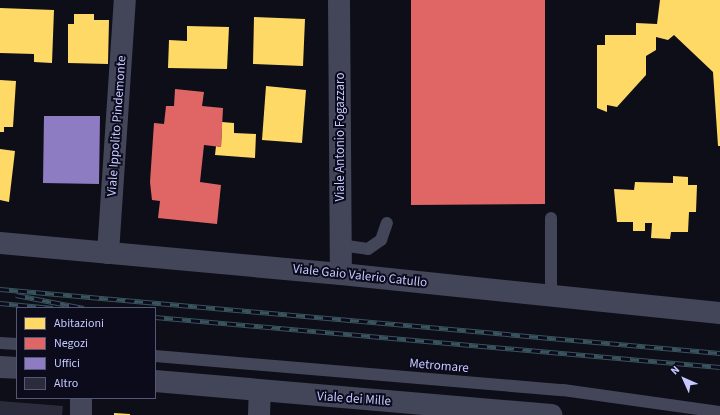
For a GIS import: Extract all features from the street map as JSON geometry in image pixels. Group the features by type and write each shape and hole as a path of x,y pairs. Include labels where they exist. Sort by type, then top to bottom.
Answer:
{"street":[{"name":"Viale Ippolito Pindemonte","path":"108,253 125,0"},
{"name":"Viale Antonio Fogazzaro","path":"339,0 341,274"},
{"name":"Viale Gaio Valerio Catullo","path":"0,243 341,274 720,313"},
{"path":"0,367 16,368"},
{"name":"Viale dei Mille","path":"156,381 434,410 552,415"},
{"path":"259,415 260,391"},
{"path":"81,415 82,399"}],"lane":[{"path":"550,218 551,295"},
{"path":"340,245 368,248 381,240 387,223"},
{"path":"0,343 16,344"},
{"name":"Metromare","path":"156,356 563,390 720,412"}],"building: Abitazioni":[{"path":"660,0 720,0 720,146 718,146 713,72 674,35 668,40 656,37 656,50 646,56 646,75 617,107 607,105 607,112 597,108 597,45 605,45 605,35 636,35 636,23 657,24"},
{"path":"0,8 54,10 52,63 34,62 34,54 0,53"},
{"path":"74,14 94,14 94,20 109,20 108,64 68,63 68,24 74,24"},
{"path":"254,17 305,19 303,66 253,64"},
{"path":"187,26 229,27 227,69 168,68 169,40 187,41"},
{"path":"0,80 16,81 13,127 4,127 4,132 0,132"},
{"path":"266,86 306,90 302,143 262,140"},
{"path":"222,122 234,123 234,133 256,134 255,158 215,155 216,146 221,147"},
{"path":"0,149 15,151 9,202 0,200"},
{"path":"673,176 688,177 688,185 697,185 696,212 689,212 688,232 671,232 670,239 651,238 652,223 645,223 645,231 633,231 633,222 617,222 614,189 634,190 635,182 673,183"},
{"path":"114,413 130,414 130,415 114,415"}],"building: Negozi":[{"path":"411,0 545,0 545,204 411,205"},
{"path":"175,89 204,92 202,106 223,108 221,147 204,145 200,182 221,185 217,224 158,218 160,201 152,200 150,182 154,123 164,124 166,106 174,106"}],"building: Uffici":[{"path":"44,116 100,116 99,184 43,183"}],"building: Altro":[{"path":"0,401 63,406 62,415 0,415"}],"railway":[{"path":"0,289 720,353"},
{"path":"16,295 79,307"},
{"path":"0,303 42,307"},
{"path":"156,317 720,367"}]}
